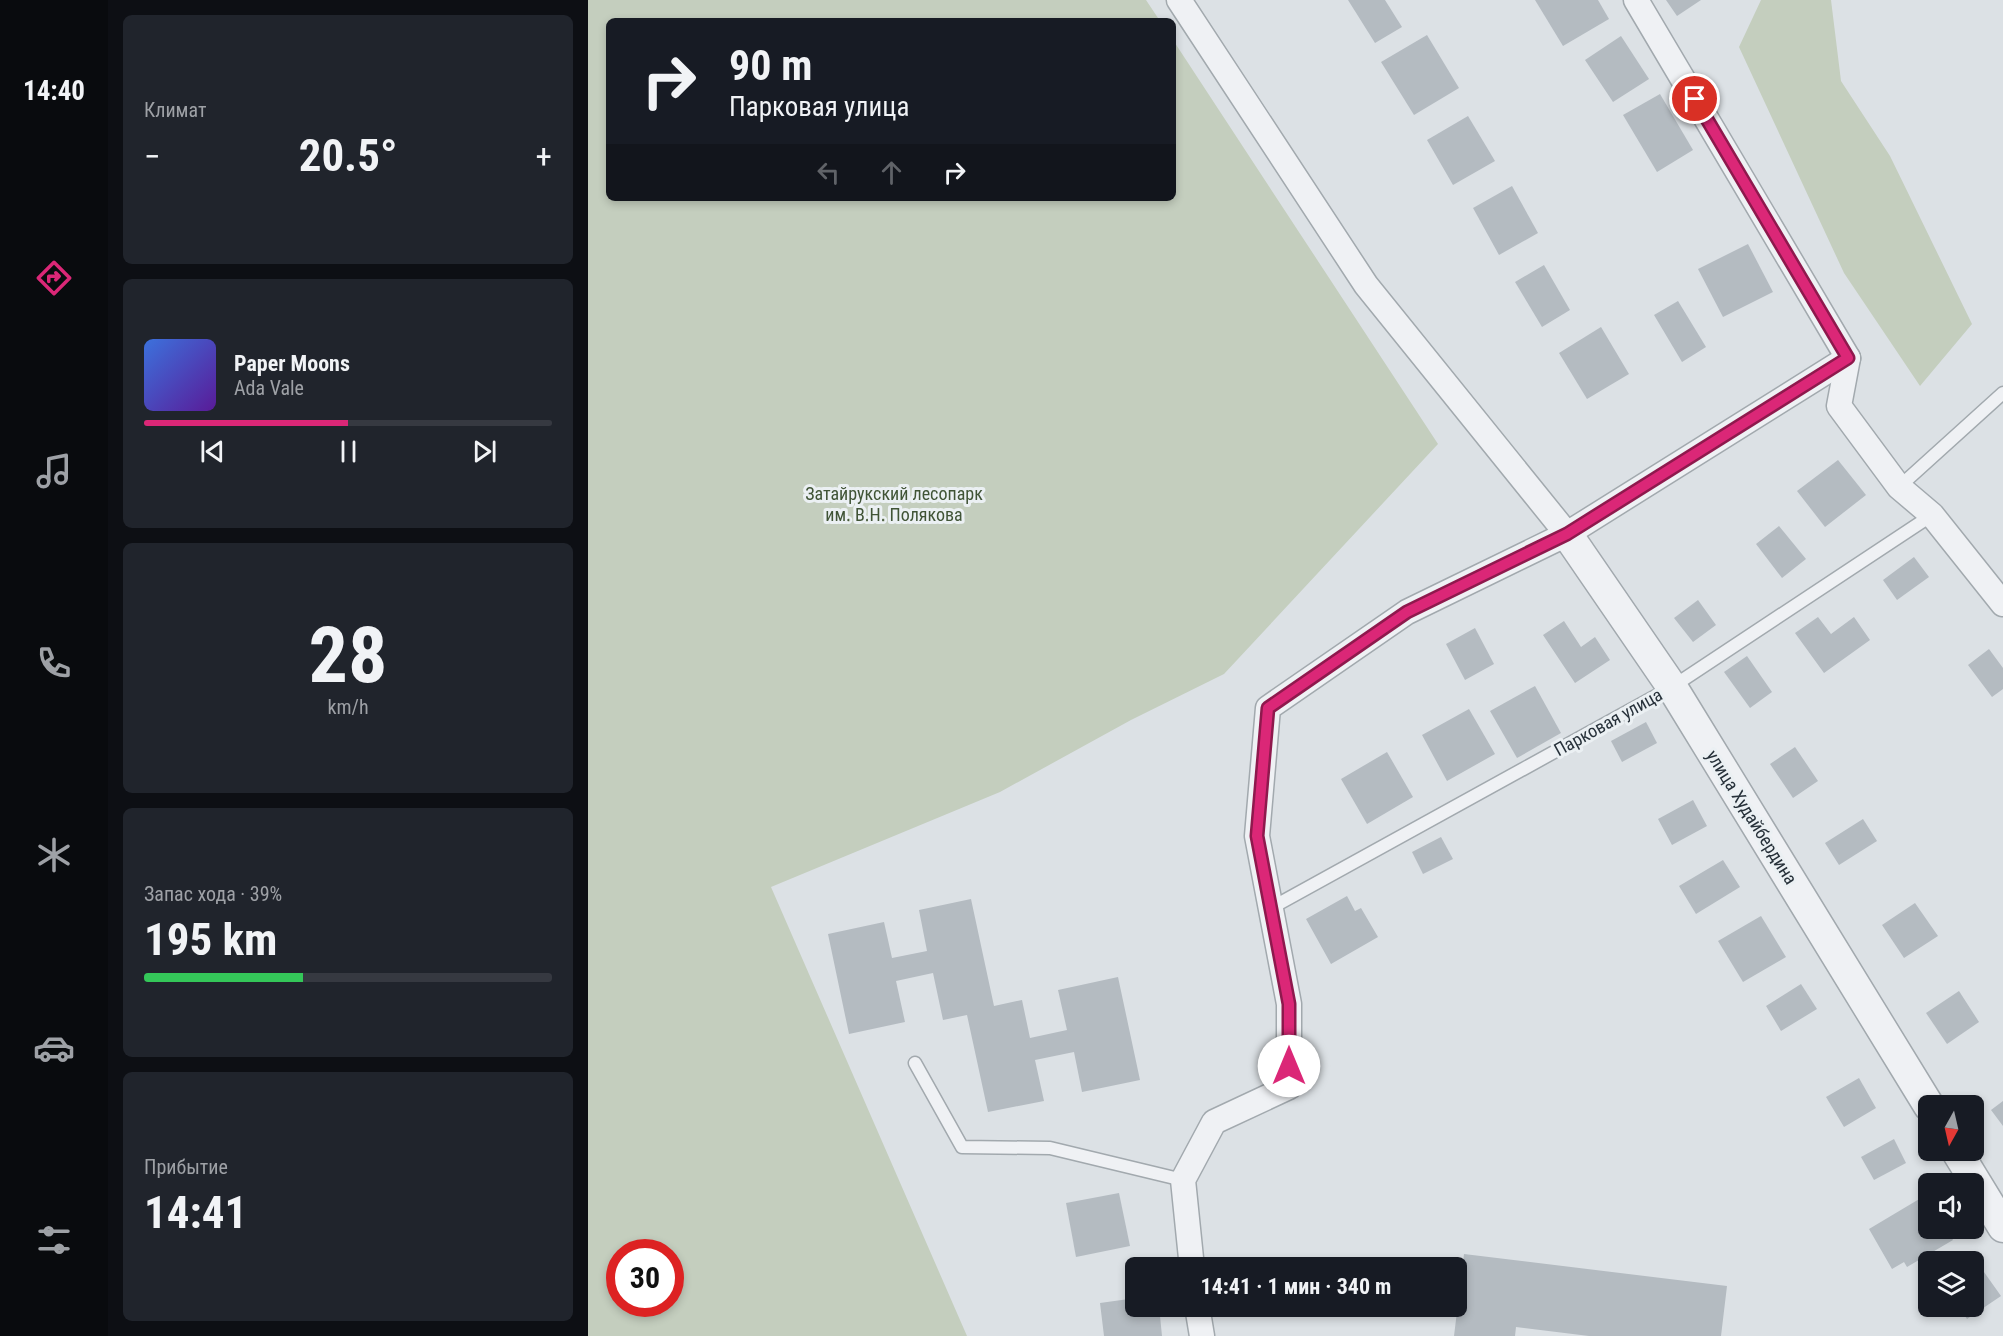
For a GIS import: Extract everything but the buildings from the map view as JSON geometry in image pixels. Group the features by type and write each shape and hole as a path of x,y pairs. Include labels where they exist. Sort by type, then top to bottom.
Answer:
{"street":[{"path":"1179,0 1366,285 1567,534"},
{"path":"1636,0 1848,358 1839,406 1899,487 1932,515 2003,604"},
{"path":"1191,1257 1183,1180 1214,1122 1289,1087 1289,1004 1257,836 1268,708 1407,612 1567,534 1848,358"},
{"name":"улица Худайбердина","path":"1567,534 1672,687 1922,1095"},
{"path":"1963,1161 2003,1227"},
{"path":"1199,1317 1202,1336"}],"lane":[{"path":"1899,487 2003,393"},
{"name":"Парковая улица","path":"1271,908 1672,687 1932,515"},
{"path":"915,1063 962,1147 1050,1148 1183,1180"}],"green space":[{"name":"Затайрукский лесопарк им. В.Н. Полякова","path":"588,0 1146,0 1158,18 606,18 606,201 1176,201 1176,45 1438,444 1224,674 1131,720 1000,792 771,887 967,1336 588,1336"},
{"path":"1761,0 1831,0 1841,81 1890,156 1972,324 1920,386 1844,273 1739,47"}],"route":[{"path":"1289,1066 1289,1004 1257,836 1268,708 1407,612 1567,534 1848,358 1695,99"}]}
